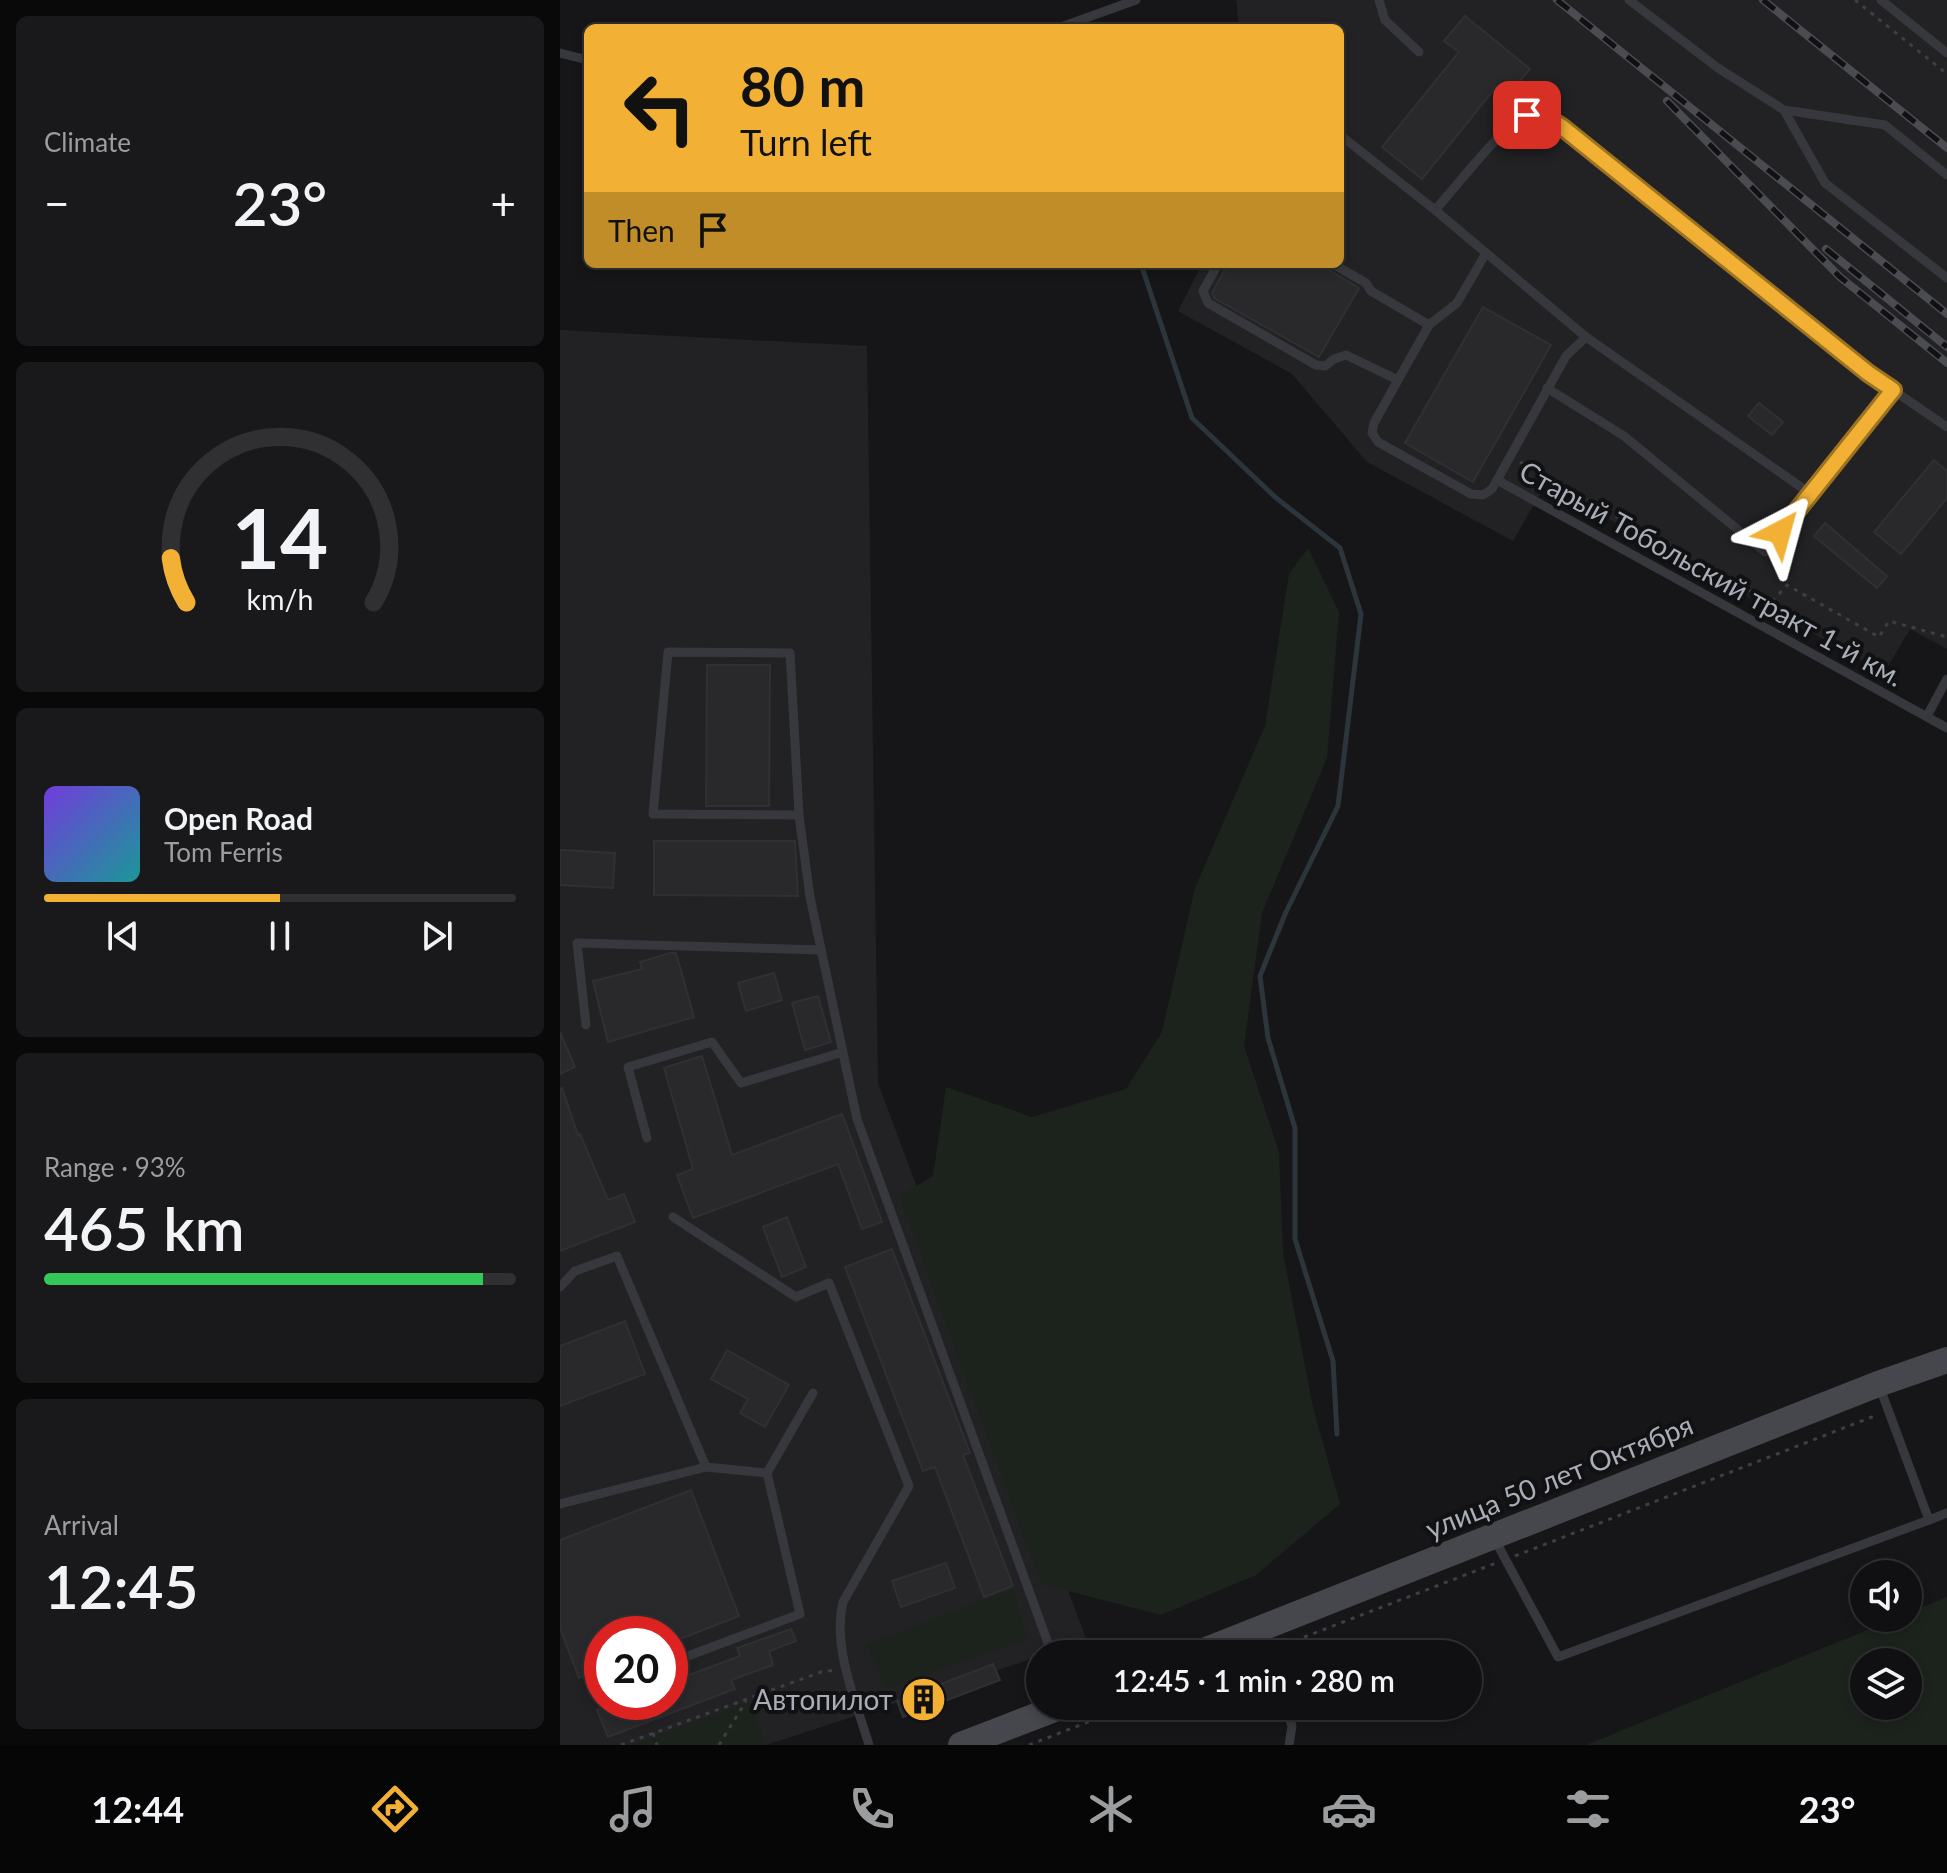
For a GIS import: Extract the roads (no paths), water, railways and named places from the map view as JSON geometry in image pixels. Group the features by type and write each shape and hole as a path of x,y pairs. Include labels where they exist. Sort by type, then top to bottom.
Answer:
{"main road":[{"name":"улица 50 лет Октября","path":"1276,1640 1499,1548 1878,1384 1947,1360"},
{"path":"961,1745 1026,1720"}],"lane":[{"path":"1069,24 1136,0"},
{"path":"1379,0 1385,20 1419,52"},
{"path":"1629,0 1718,68 1784,110 1885,125 1947,175"},
{"path":"1881,0 1947,53"},
{"path":"560,53 584,59"},
{"path":"1784,110 1825,183 1947,278"},
{"path":"1435,210 1509,127 1527,115 1546,117 1868,373 1947,427"},
{"path":"1344,138 1586,337 1811,494"},
{"path":"1486,253 1457,303 1429,325 1374,423 1372,433 1378,442 1471,494 1483,495 1492,489 1566,356 1586,337"},
{"path":"1216,268 1203,291 1208,303 1316,365 1325,366 1346,355 1398,380"},
{"path":"1340,268 1366,283 1371,291 1429,325"},
{"path":"1547,388 1624,436 1765,552 1893,390"},
{"name":"Старый Тобольский тракт 1-й км.","path":"1497,480 1947,728"},
{"path":"799,815 653,814 668,652 790,653 799,815 810,897 857,1119 1047,1640"},
{"path":"1927,716 1947,679"},
{"path":"586,1025 577,943 821,950"},
{"path":"647,1138 628,1067 712,1042 741,1083 843,1052"},
{"path":"673,1217 796,1297 829,1283 909,1486 843,1602 839,1620 847,1668 869,1745"},
{"path":"560,1287 575,1271 617,1256 706,1467"},
{"path":"1878,1384 1929,1520"},
{"path":"688,1656 800,1614 767,1473 813,1393"},
{"path":"560,1504 706,1467 767,1473"},
{"path":"1499,1548 1558,1657 1947,1513"},
{"path":"1289,1745 1290,1720"}],"waterway":[{"path":"1142,268 1192,418 1275,497 1340,548 1361,614 1338,806 1286,912 1260,976 1268,1038 1295,1128 1295,1239 1333,1361 1337,1434"}],"railway":[{"path":"1557,0 1947,314"},
{"path":"1763,0 1947,148"},
{"path":"1667,101 1840,277 1947,363"},
{"path":"1826,249 1947,347"}],"place":[{"name":"Автопилот","path":"924,1699"}]}
